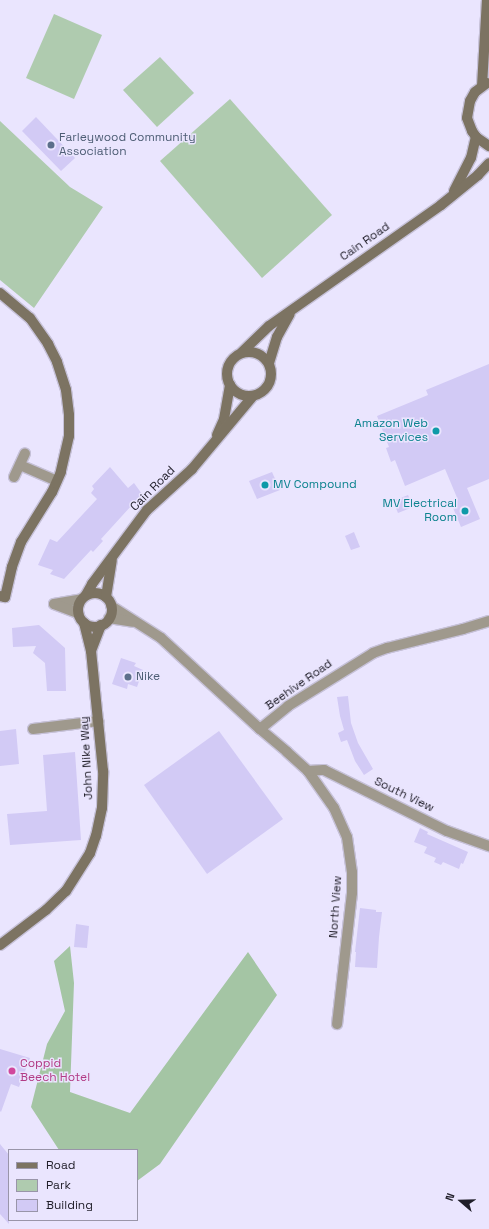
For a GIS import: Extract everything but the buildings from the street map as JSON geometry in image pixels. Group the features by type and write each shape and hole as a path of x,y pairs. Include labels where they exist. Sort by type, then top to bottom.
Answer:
{"street":[{"path":"487,0 488,31 485,84 472,96 467,109 469,125 476,137 489,146"},
{"name":"Cain Road","path":"451,196 471,158 476,137"},
{"name":"Cain Road","path":"242,352 270,326 422,220 478,175 489,163"},
{"path":"0,293 22,310 36,325 57,362 64,383 69,416 69,436 65,456 57,480 21,542 2,596"},
{"name":"Cain Road","path":"269,363 280,330 294,310"},
{"path":"242,352 255,352 260,354 269,363 272,374 267,388 254,396 240,394 230,385 227,374 230,363 233,358 242,352"},
{"name":"Cain Road","path":"215,441 224,419 230,385"},
{"name":"Cain Road","path":"84,597 147,510 192,469 254,396"},
{"path":"14,477 25,453"},
{"path":"20,464 57,480"},
{"name":"Cain Road","path":"109,601 107,582 113,558"},
{"path":"78,613 54,604 97,593 135,622 161,638 260,729"},
{"path":"84,597 78,608 78,613 84,623 93,627 101,626 110,618"},
{"path":"109,601 110,618"},
{"path":"110,618 135,622"},
{"name":"Beehive Road","path":"260,729 288,706 373,653 489,621"},
{"name":"John Nike Way","path":"0,945 46,910 66,891 90,853 102,808 103,771 99,721 91,650 84,623"},
{"name":"John Nike Way","path":"91,650 101,626"},
{"path":"33,729 99,721"},
{"name":"North View","path":"260,729 308,771 334,808 347,836 350,852 352,893 337,1024"},
{"name":"South View","path":"308,771 324,770 447,831 489,846"}],"green space":[{"path":"54,14 102,35 74,99 26,78"},
{"path":"160,57 194,93 157,127 123,90"},
{"path":"230,99 332,215 262,278 160,161"},
{"path":"0,121 70,187 103,207 34,308 0,280"},
{"path":"70,946 74,983 70,1092 130,1113 248,952 277,995 160,1164 138,1180 138,1149 58,1149 31,1107 47,1044 65,1011 54,961"}],"place":[{"name":"Farleywood Community Association","path":"51,145"},
{"name":"Amazon Web Services","path":"436,431"},
{"name":"MV Compound","path":"265,485"},
{"name":"MV Electrical Room","path":"465,511"},
{"name":"Nike","path":"128,677"},
{"name":"Coppid Beech Hotel","path":"12,1071"}]}
